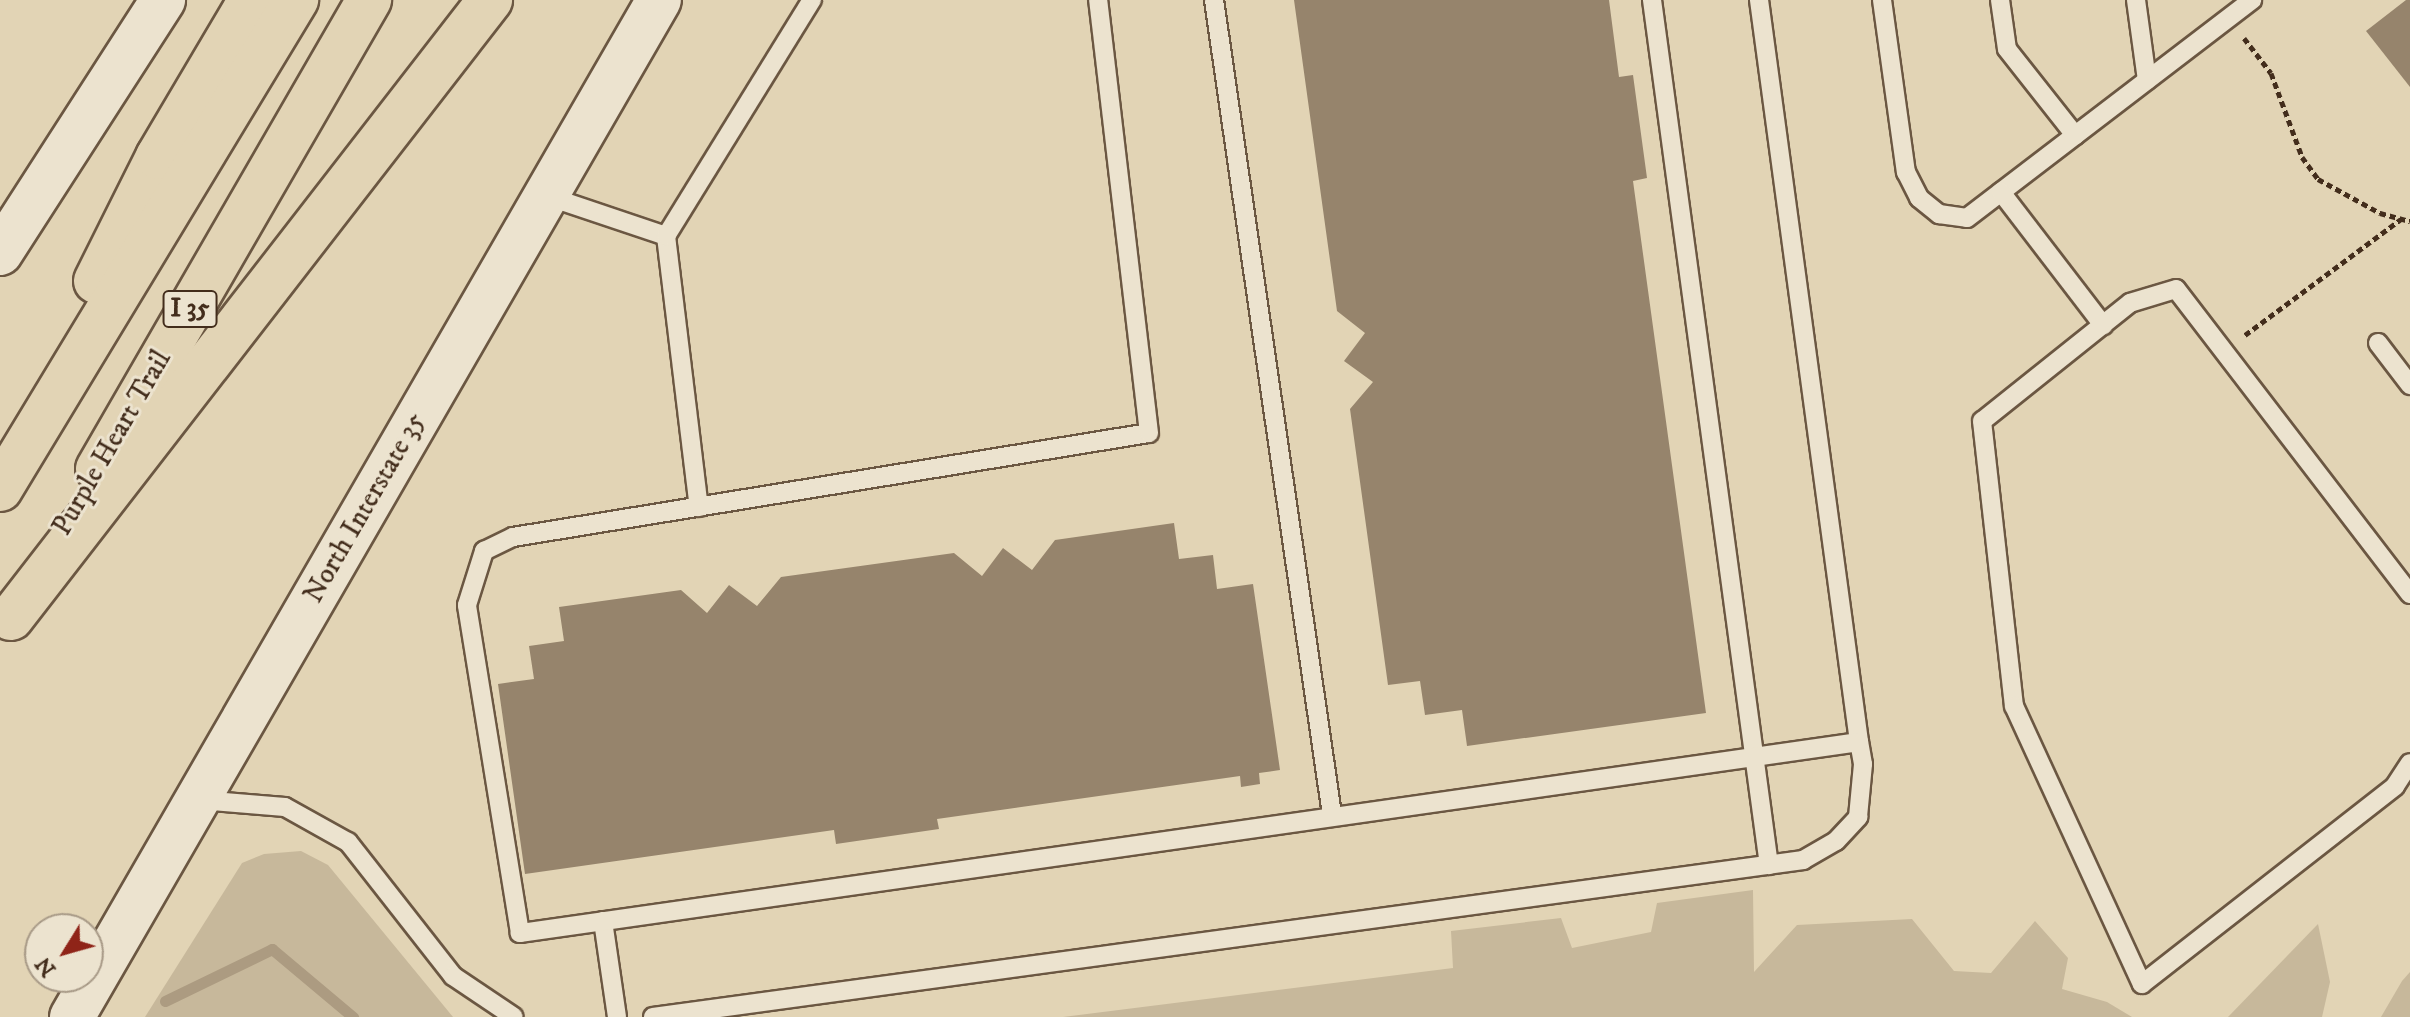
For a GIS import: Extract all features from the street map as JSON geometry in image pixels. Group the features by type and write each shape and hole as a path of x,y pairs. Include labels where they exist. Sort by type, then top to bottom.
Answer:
{"highway":[{"path":"0,474 158,157 251,0"},
{"name":"I 35","path":"0,489 296,0"},
{"name":"Purple Heart Trail","path":"6,628 369,0"},
{"path":"6,628 490,0"}],"main road":[{"path":"0,253 163,0"},
{"name":"North Interstate 35","path":"72,1017 659,0"}],"lane":[{"path":"699,507 666,236 812,0"},
{"path":"1098,0 1149,433 513,537 484,551 467,605 520,933 1755,754 1859,742"},
{"path":"1214,0 1332,815"},
{"path":"1652,0 1769,865"},
{"path":"653,1017 1803,860 1836,841 1858,817 1863,764 1759,0"},
{"path":"1882,0 1906,172 1919,198 1939,214 1967,218 2252,0"},
{"path":"2000,0 2007,49 2075,135"},
{"path":"2136,0 2147,80"},
{"path":"2001,192 2103,325"},
{"path":"544,195 666,236"},
{"path":"2410,594 2176,289 2130,303 1982,421 2014,706 2142,984 2395,786 2410,763"},
{"path":"2378,343 2410,385"},
{"path":"197,800 285,807 348,842 453,976 514,1017"},
{"path":"603,921 617,1017"}],"path":[{"path":"2229,18 2271,73 2302,157 2318,179 2345,197 2410,221"},
{"path":"2223,351 2402,219"}],"shaded area":[{"path":"301,851 328,865 453,1017 145,1017 242,863 264,854"},
{"path":"1753,890 1754,972 1797,925 1912,919 1954,971 1991,973 2035,921 2068,958 2062,989 2107,1002 2132,1017 1063,1017 1453,968 1451,931 1561,918 1572,948 1651,932 1657,903"},
{"path":"2318,924 2330,982 2322,1017 2228,1017"},
{"path":"2410,972 2410,1017 2381,1017 2402,981"}],"building":[{"path":"1294,0 1609,0 1619,77 1633,75 1647,178 1633,181 1706,713 1467,746 1462,710 1425,715 1420,681 1388,685 1350,409 1373,382 1344,361 1365,333 1337,311"},
{"path":"2410,0 2410,87 2366,31"},
{"path":"1174,523 1179,559 1213,555 1217,589 1253,584 1280,770 1259,773 1260,784 1241,787 1240,776 937,819 939,829 836,844 834,830 525,874 498,684 534,679 529,646 564,641 559,607 681,590 707,613 729,585 757,606 781,577 954,553 982,576 1003,548 1032,570 1055,540"}],"waterway":[{"path":"165,1001 272,949 353,1017"}]}
